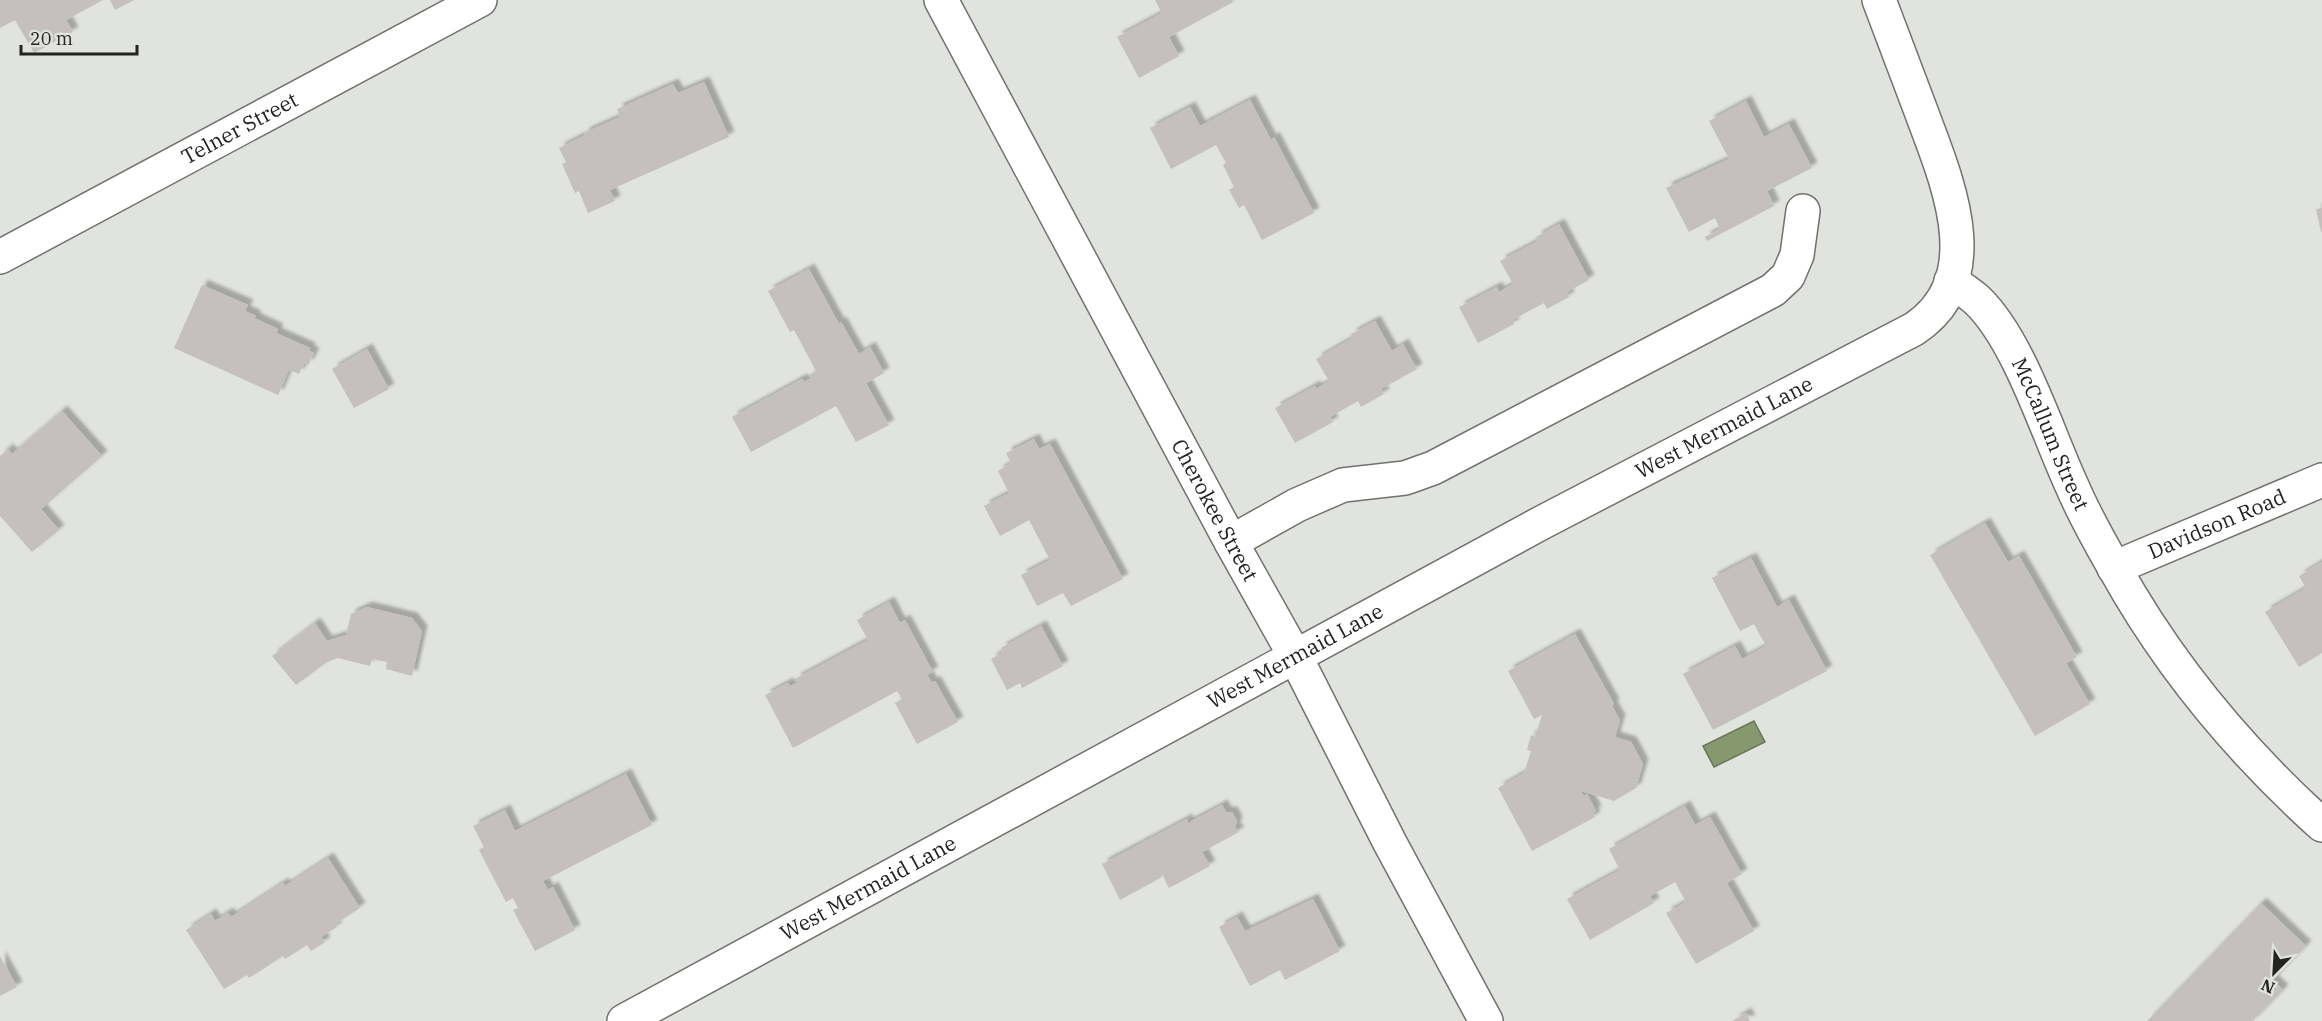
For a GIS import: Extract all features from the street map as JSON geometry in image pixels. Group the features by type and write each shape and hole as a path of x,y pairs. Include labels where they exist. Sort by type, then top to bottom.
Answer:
{"street":[{"name":"Cherokee Street","path":"941,0 1231,542 1295,656 1390,843 1486,1021"},
{"path":"1879,0 1950,192 1957,237 1956,261 1951,281"},
{"name":"Telner Street","path":"0,257 476,1"},
{"path":"1231,542 1297,505 1343,485 1405,478 1433,468 1773,290 1788,276 1797,255 1803,211"},
{"name":"McCallum Street","path":"1951,281 1977,300 1999,329 2020,366 2072,487 2114,568 2150,625 2196,690 2248,752 2322,825"},
{"name":"West Mermaid Lane","path":"624,1021 1544,522 1914,329 1929,318 1944,299 1951,281"},
{"name":"Davidson Road","path":"2114,568 2322,480"}],"shaded area":[{"path":"1754,721 1765,742 1714,767 1703,746"}],"building":[{"path":"0,0 103,0 66,20 73,32 34,53 15,20 0,28"},
{"path":"110,0 134,0 115,10"},
{"path":"1155,0 1232,0 1233,2 1169,37 1179,56 1139,78 1117,37 1162,13"},
{"path":"704,82 729,137 610,190 615,201 588,213 579,191 575,193 562,164 566,162 559,148 585,135 584,133 620,117 617,109 673,84 678,93"},
{"path":"1250,100 1271,140 1274,137 1314,213 1262,240 1244,205 1239,208 1229,190 1234,187 1223,165 1226,163 1216,145 1171,169 1150,128 1190,107 1200,126"},
{"path":"1746,101 1764,137 1789,124 1812,168 1767,191 1774,206 1707,241 1705,237 1720,229 1715,218 1689,232 1666,188 1729,159 1709,121"},
{"path":"2322,208 2322,232 2321,232 2316,209"},
{"path":"1559,224 1589,280 1567,292 1569,297 1547,309 1544,303 1512,320 1514,324 1478,343 1459,307 1497,287 1499,292 1513,284 1500,261 1538,241 1536,237"},
{"path":"809,269 839,324 841,322 859,354 870,347 884,373 866,383 889,425 856,442 836,406 751,452 732,417 802,379 804,382 816,371 794,330 790,332 768,291"},
{"path":"202,285 248,305 245,311 256,316 254,318 278,329 276,333 310,348 309,351 314,353 308,365 304,363 299,374 289,370 278,395 174,348"},
{"path":"1375,321 1392,351 1403,344 1417,369 1381,389 1384,394 1361,407 1358,401 1330,417 1333,422 1295,443 1275,408 1329,381 1316,359 1353,338 1351,334"},
{"path":"367,349 389,389 354,408 332,369"},
{"path":"62,411 102,456 41,509 59,530 32,552 0,516 0,456 8,449 12,454"},
{"path":"1034,439 1039,449 1050,444 1123,579 1071,606 1063,593 1037,606 1021,575 1050,560 1029,520 1000,536 984,506 1009,493 998,471 1011,463 1006,453"},
{"path":"1985,523 2008,562 2019,556 2077,657 2066,663 2090,704 2035,736 1930,555"},
{"path":"1751,558 1777,607 1789,600 1827,671 1713,730 1683,674 1735,646 1742,659 1766,646 1754,624 1740,631 1712,578"},
{"path":"2322,562 2322,653 2299,667 2265,612 2306,588 2299,576"},
{"path":"889,602 900,623 905,620 933,672 927,675 932,683 935,681 958,722 917,744 895,703 902,699 897,691 793,748 765,695 788,683 790,686 797,683 795,679 868,640 857,620"},
{"path":"367,607 412,618 422,631 412,676 386,669 387,662 372,659 370,666 338,658 327,662 296,685 272,656 315,623 327,641 346,635 351,614"},
{"path":"1041,626 1063,666 1022,688 1020,683 1007,690 991,659 1003,652 1001,648"},
{"path":"1575,634 1614,704 1612,706 1620,720 1615,737 1631,742 1643,764 1636,788 1614,801 1581,791 1584,796 1587,794 1596,811 1593,812 1595,817 1532,851 1498,788 1524,773 1531,751 1527,750 1531,735 1535,737 1542,715 1534,719 1508,671"},
{"path":"626,774 652,825 543,881 548,890 553,887 575,930 535,951 513,910 518,908 513,898 506,902 479,850 484,847 473,826 505,810 515,831"},
{"path":"1222,805 1226,812 1232,812 1237,821 1235,828 1239,832 1202,852 1210,866 1169,888 1161,872 1162,877 1120,900 1102,864 1187,819 1188,823"},
{"path":"1685,806 1695,825 1710,817 1742,874 1727,883 1754,931 1696,964 1666,913 1686,902 1675,882 1650,896 1654,903 1590,940 1567,899 1620,870 1609,849"},
{"path":"328,858 360,908 335,924 337,927 321,937 325,942 311,951 307,945 285,959 283,956 249,978 247,975 224,989 186,930 211,914 215,921 228,913 231,917 283,883 285,886"},
{"path":"1313,899 1340,951 1285,980 1280,970 1250,986 1219,927 1237,917 1245,931"},
{"path":"2261,903 2306,946 2273,980 2283,990 2253,1021 2147,1021"},
{"path":"0,956 17,987 0,996"},
{"path":"1746,1013 1750,1021 1732,1021"}]}
